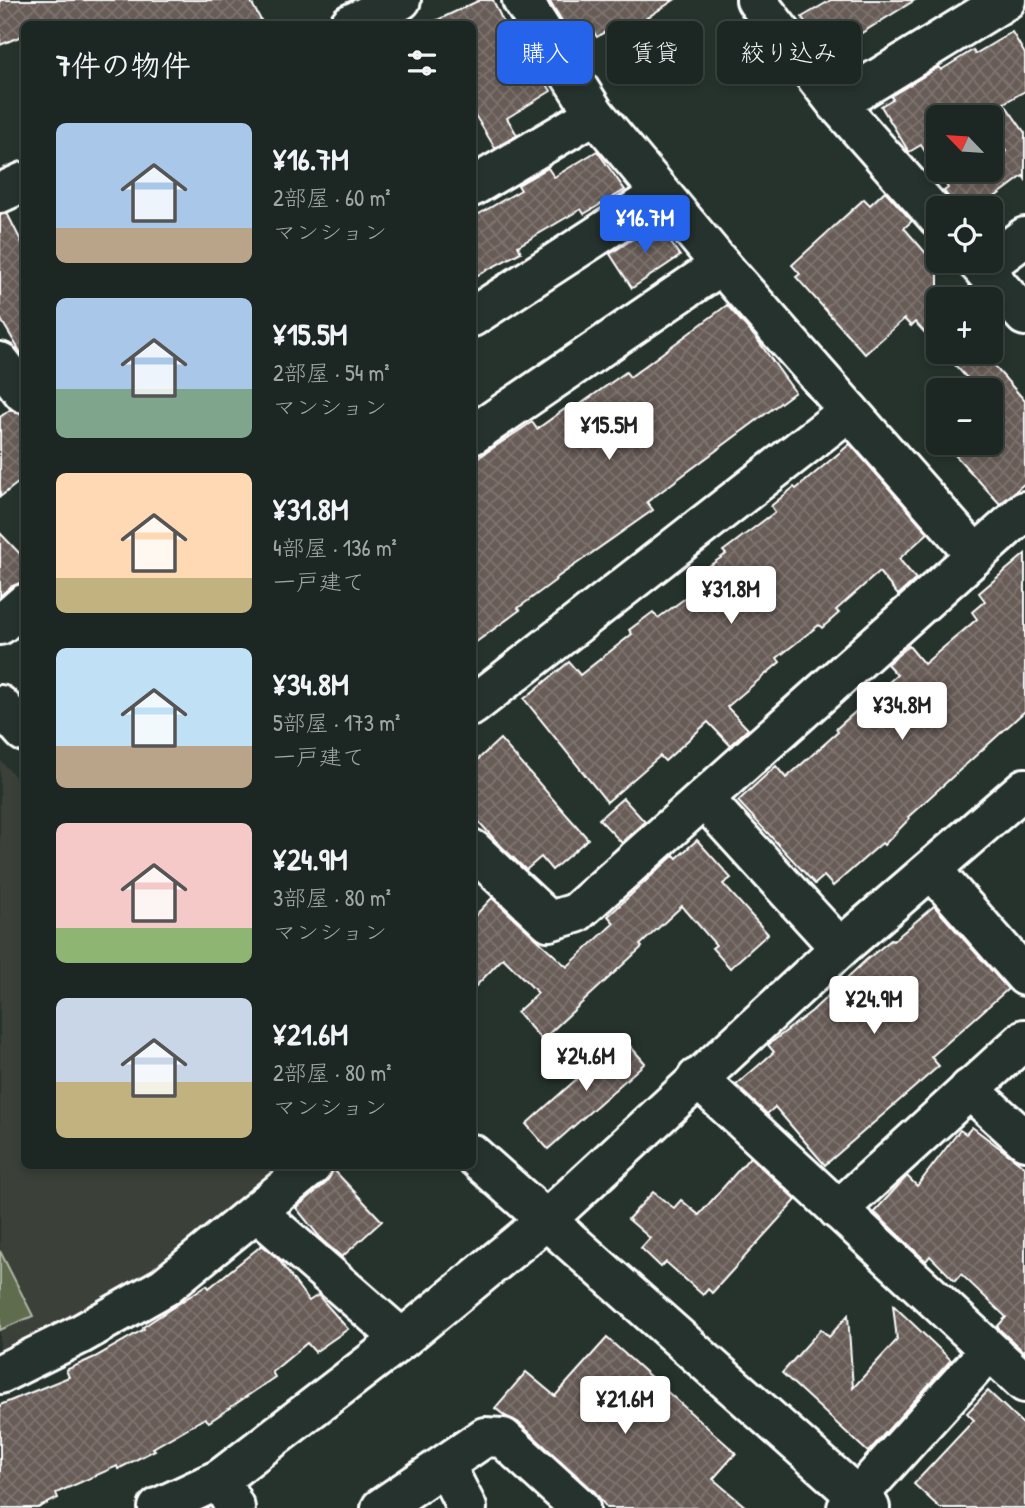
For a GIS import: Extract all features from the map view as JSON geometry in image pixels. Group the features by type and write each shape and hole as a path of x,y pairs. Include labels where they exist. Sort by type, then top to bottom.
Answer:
{"street":[{"path":"356,21 401,0"},
{"path":"522,0 595,114 721,265 976,555"},
{"path":"756,0 837,104 926,204"},
{"path":"837,104 1006,0"},
{"path":"476,185 595,114"},
{"path":"0,194 21,184"},
{"path":"476,314 661,194"},
{"path":"1003,250 1025,237"},
{"path":"476,432 721,265"},
{"path":"987,273 1025,316"},
{"path":"0,362 21,389"},
{"path":"476,703 849,411"},
{"path":"476,853 549,922 576,913 1025,511"},
{"path":"0,625 21,607"},
{"path":"0,705 21,729"},
{"path":"158,1508 227,1494 402,1339 545,1221 840,948 1025,788"},
{"path":"704,799 840,948"},
{"path":"932,870 1025,976"},
{"path":"838,1210 1025,1038"},
{"path":"697,1078 1025,1383"},
{"path":"970,1089 1025,1140"},
{"path":"476,1158 858,1504 989,1351"},
{"path":"0,1374 79,1335 164,1287 308,1169"},
{"path":"257,1212 402,1339"},
{"path":"381,1508 485,1437 503,1438 580,1508"},
{"path":"445,1465 467,1508"}],"shaded area":[{"path":"0,760 21,783 21,1169 293,1169 229,1222 98,1310 0,1359"}],"green space":[{"path":"0,1251 33,1316 0,1330"}],"building":[{"path":"0,0 250,0 261,21 21,21 21,36 0,45"},
{"path":"480,0 493,0 503,21 497,21 497,84 547,84 551,91 507,118 517,135 495,148 476,117 476,21 435,21"},
{"path":"549,0 674,0 642,21 607,21 607,31 597,37 593,31 593,21 562,21"},
{"path":"831,0 915,0 861,33 861,21 804,21 802,17"},
{"path":"1012,32 1025,54 1025,91 1004,103 1025,133 1025,179 1023,176 996,196 948,196 944,191 948,188 944,182 1003,182 1003,153 1006,151 1003,147 1003,105 926,105 926,153 921,145 909,152 881,106 893,99 891,96 973,50 975,54"},
{"path":"597,151 625,190 584,214 581,209 518,246 521,252 476,276 476,216 521,190 518,185 548,168 554,177"},
{"path":"885,191 912,221 904,228 926,253 926,273 938,273 938,287 926,287 926,334 915,322 911,326 904,319 865,354 796,277 800,274 792,265 864,199 870,205"},
{"path":"7,213 21,241 21,353 0,318 0,215"},
{"path":"657,223 680,256 632,288 610,254"},
{"path":"727,305 756,338 795,392 647,502 653,510 555,579 518,608 520,610 476,642 476,459 532,422 537,429 569,406 572,410 626,372 630,377"},
{"path":"954,364 993,364 1025,401 1025,483 1000,504 955,455 1003,455 1003,378 967,378"},
{"path":"11,409 21,414 21,480 0,497 0,417"},
{"path":"850,444 928,533 899,559 916,579 898,595 879,572 836,610 839,613 822,628 819,625 777,658 780,662 727,707 748,729 730,745 708,722 665,761 660,756 607,802 524,699 569,662 580,675 632,634 629,630 653,612 658,618 702,586 695,576 726,554 723,551 775,512 771,506"},
{"path":"0,533 21,555 21,582 0,596"},
{"path":"1025,554 1025,711 908,817 884,845 882,843 833,886 824,876 815,884 738,801 776,766 786,778 838,732 836,729 897,675 887,664 909,646 924,664 977,619 972,612 985,601 979,593"},
{"path":"500,739 588,839 552,870 541,857 526,870 476,818 476,761"},
{"path":"623,798 645,822 622,843 599,819"},
{"path":"697,840 731,878 723,884 768,934 730,968 712,948 716,945 682,906 542,1040 517,1012 538,993 503,958 476,986 476,915 492,898 567,967 614,923 608,916 674,855 677,858"},
{"path":"934,906 1008,989 931,1057 939,1066 825,1165 775,1107 767,1114 736,1085 774,1052 768,1045 812,1011 866,960"},
{"path":"623,1038 645,1063 548,1149 526,1124"},
{"path":"972,1127 1025,1167 1025,1353 997,1327 1006,1317 961,1274 955,1281 930,1256 926,1261 874,1212 907,1176 917,1186 960,1130 966,1134"},
{"path":"750,1157 796,1200 712,1293 708,1289 703,1295 666,1262 661,1267 641,1248 650,1238 628,1219 653,1192 674,1208 681,1200 699,1215"},
{"path":"333,1169 382,1221 342,1257 323,1241 296,1208 326,1183"},
{"path":"262,1245 278,1259 309,1301 318,1295 348,1329 315,1352 307,1343 272,1372 275,1377 209,1422 205,1418 153,1448 155,1450 118,1469 117,1466 56,1493 58,1498 38,1508 0,1508 0,1405 69,1377 66,1370 144,1329 143,1327 207,1285 209,1288"},
{"path":"893,1305 951,1360 868,1452 782,1373 821,1329 829,1337 848,1315 853,1388 897,1340"},
{"path":"607,1338 736,1453 713,1479 747,1508 607,1508 595,1492 518,1422 495,1408 526,1372 555,1396"},
{"path":"988,1391 1025,1426 1025,1508 940,1508 914,1484 974,1420 967,1413"}]}
